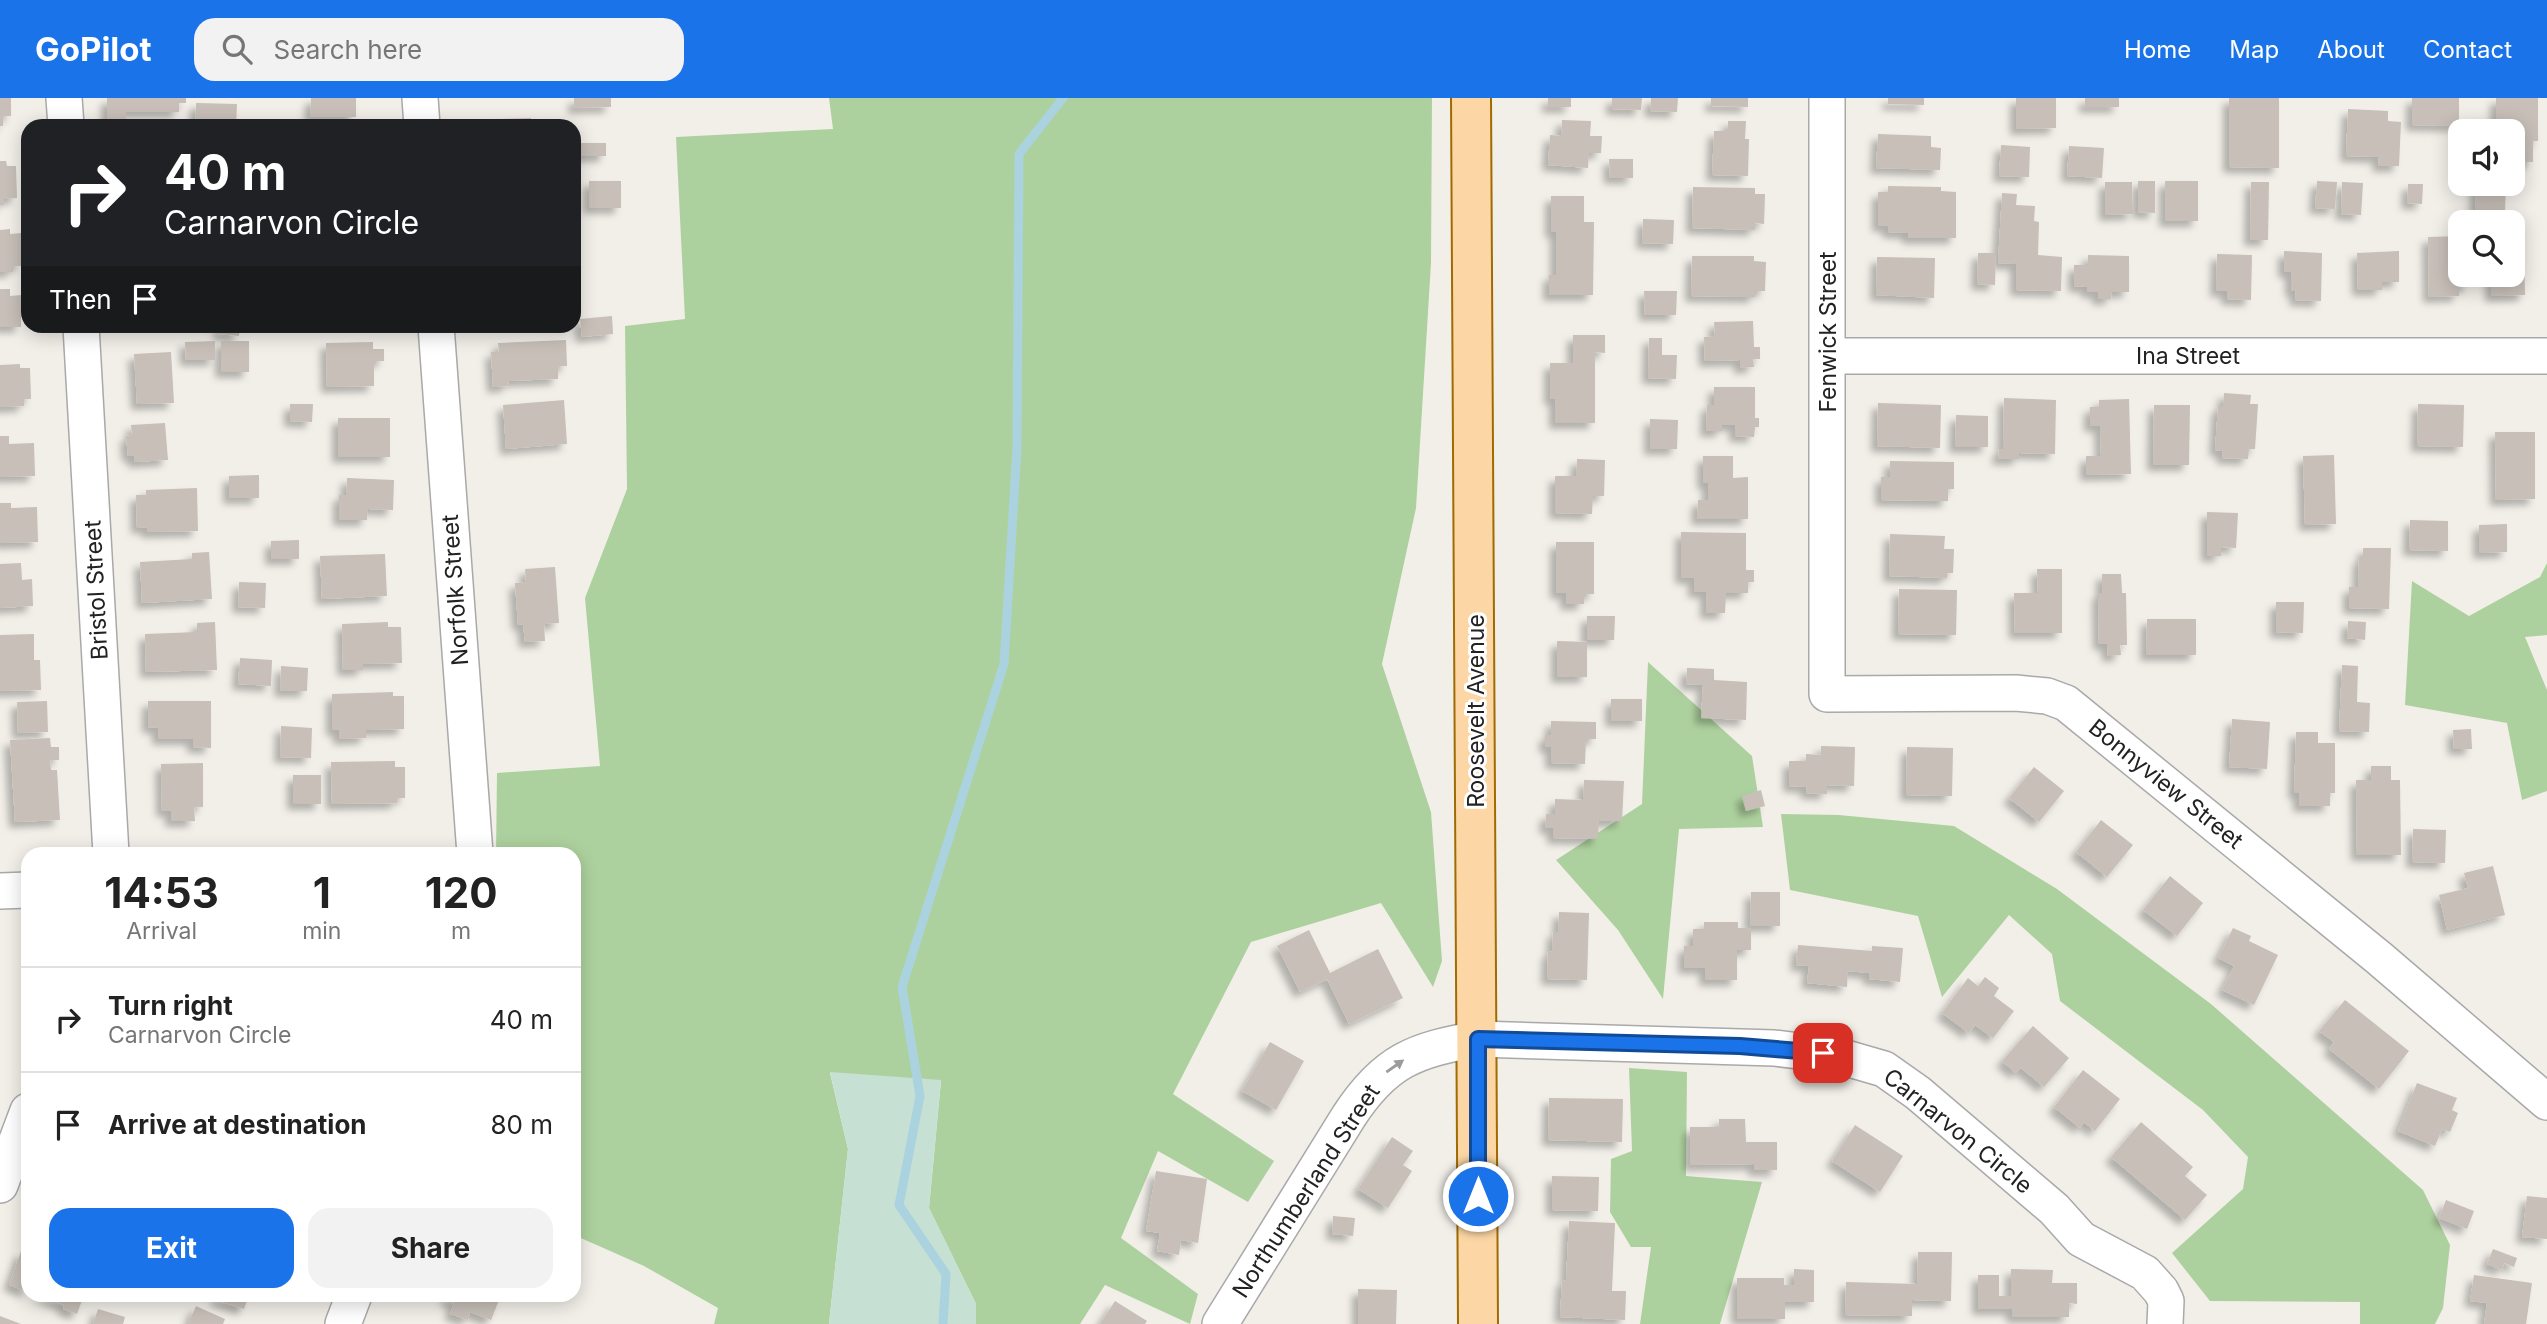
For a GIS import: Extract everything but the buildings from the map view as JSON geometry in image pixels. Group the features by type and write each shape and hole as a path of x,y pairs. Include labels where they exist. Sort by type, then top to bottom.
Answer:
{"main road":[{"name":"Roosevelt Avenue","path":"1471,98 1478,1324"}],"street":[{"path":"64,98 66,119"},
{"path":"420,98 422,119"},
{"name":"Fenwick Street","path":"1827,98 1827,567"},
{"name":"Bristol Street","path":"80,333 111,847"},
{"name":"Norfolk Street","path":"437,333 474,847"},
{"name":"Ina Street","path":"1828,356 2547,356"},
{"name":"Bonnyview Street","path":"1827,567 1827,694 2016,694 2047,696 2066,703 2379,958 2547,1102"},
{"path":"0,891 21,890"},
{"name":"Northumberland Street","path":"1220,1324 1349,1116 1372,1084 1393,1066 1416,1053 1436,1046 1478,1039"},
{"name":"Carnarvon Circle","path":"1478,1039 1774,1048 1839,1056 1884,1069 1919,1093 2034,1191 2081,1239 2145,1273 2166,1301 2165,1324"},
{"path":"0,1185 21,1130"},
{"path":"344,1324 352,1302"}],"green space":[{"path":"829,98 1432,98 1431,263 1416,508 1382,664 1431,812 1442,961 1433,987 1381,903 1251,942 1173,1094 1274,1161 1248,1202 1158,1151 1121,1238 1198,1294 1190,1324 1105,1285 1080,1324 976,1324 976,1304 929,1208 941,1081 830,1073 848,1149 829,1324 714,1324 718,1308 644,1266 581,1238 581,847 496,847 497,773 600,766 585,598 627,489 625,326 685,319 676,137 833,129"},
{"path":"2547,563 2547,635 2525,637 2547,690 2547,791 2522,800 2507,723 2405,705 2412,581 2469,616 2540,577"},
{"path":"1648,662 1752,756 1763,827 1679,829 1663,999 1618,930 1556,860 1642,804"},
{"path":"1781,814 1839,815 1954,826 2057,889 2211,1004 2423,1190 2450,1245 2443,1308 2435,1324 2360,1324 2360,1302 2210,1301 2172,1253 2243,1189 2248,1157 2203,1110 2060,1001 2052,954 2009,915 1942,997 1918,916 1790,890"},
{"path":"1629,1068 1687,1072 1686,1176 1762,1182 1720,1324 1640,1324 1651,1247 1631,1247 1610,1212 1611,1159 1632,1151"},
{"path":"830,1072 941,1080 929,1208 976,1304 976,1324 829,1324 848,1149"}],"waterway":[{"path":"943,1324 946,1274 899,1205 920,1096 902,987 1004,664 1017,447 1019,154 1063,98"}],"route":[{"path":"1478,1196 1478,1039 1740,1046 1823,1053"}]}
